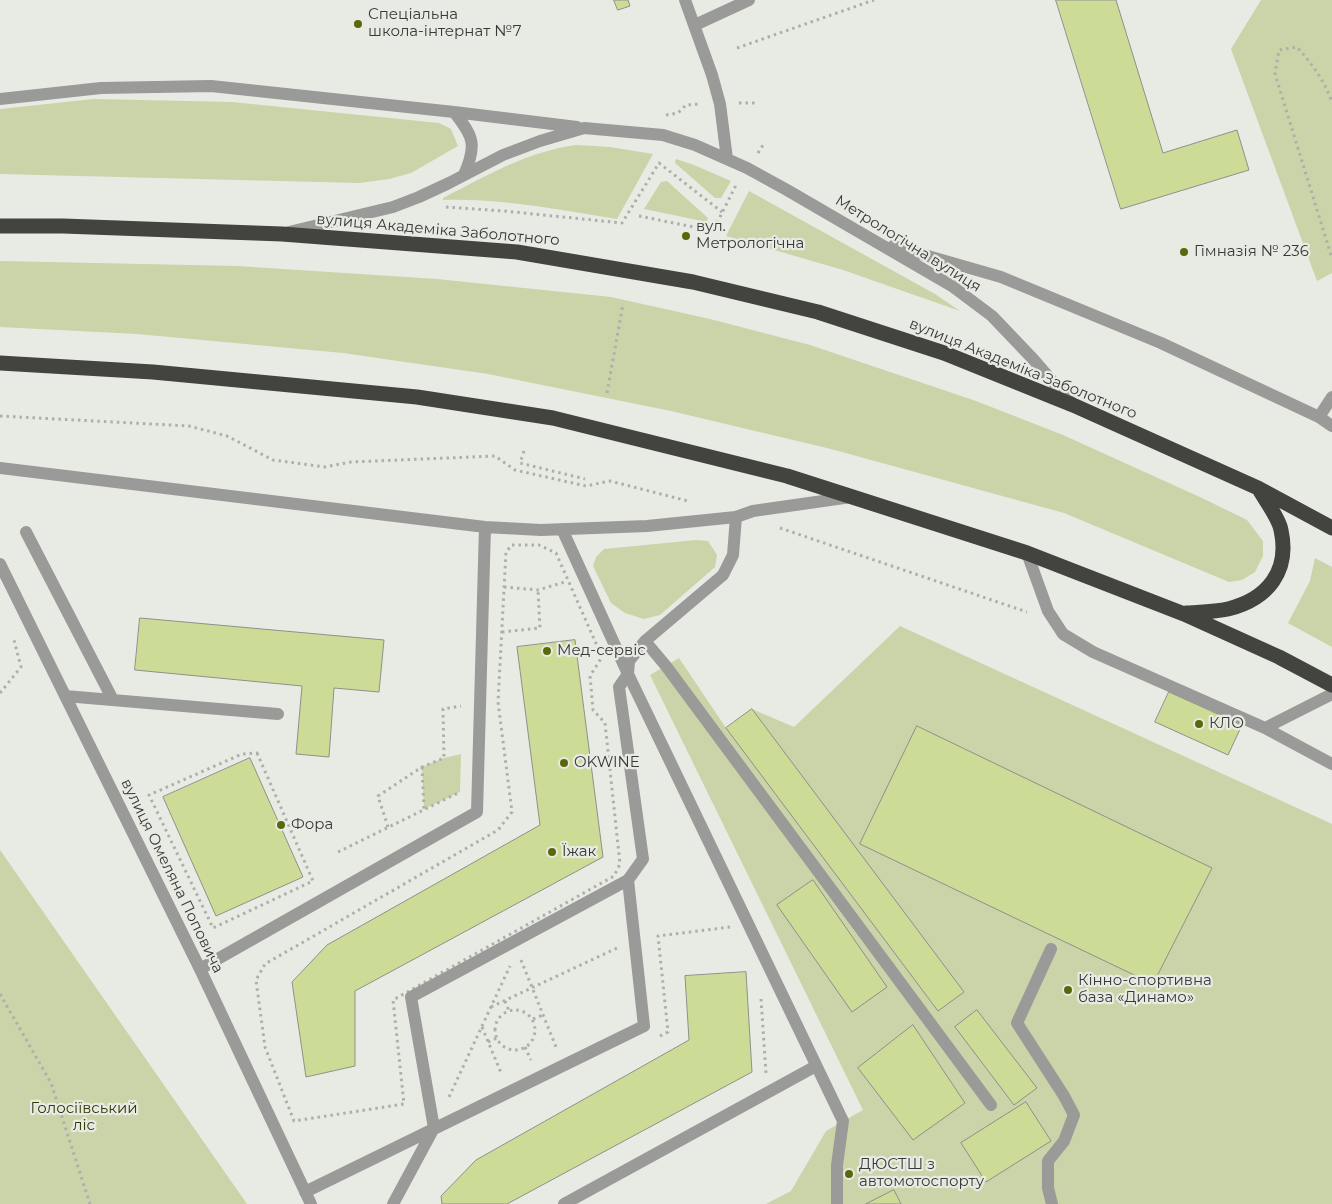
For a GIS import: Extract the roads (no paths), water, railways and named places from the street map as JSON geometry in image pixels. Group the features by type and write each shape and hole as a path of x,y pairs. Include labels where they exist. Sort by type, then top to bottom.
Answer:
{"highway":[{"name":"вулиця Академіка Заболотного","path":"0,226 63,226 282,234 516,252 693,282 818,312 944,353 1072,405 1258,488 1332,528"},
{"path":"0,363 153,372 408,396 553,418 787,476 1027,553 1184,614 1332,685"},
{"path":"1184,614 1228,609 1254,599 1276,579 1284,555 1281,528 1258,488"}],"street":[{"path":"685,0 695,25 720,104 727,159"},
{"path":"695,25 749,0"},
{"path":"0,99 100,88 211,86 584,128"},
{"path":"454,112 466,127 473,144 471,158 464,175"},
{"name":"Метрологічна вулиця","path":"282,234 393,207 419,197 502,155 584,128 663,135 695,145 727,159 788,190 952,286 992,316 1033,359 1072,405"},
{"path":"875,241 1001,277 1161,343 1319,417 1332,426"},
{"path":"1319,417 1332,397"},
{"path":"0,468 484,527 562,529 647,526 736,517 753,511 854,496"},
{"path":"393,1204 434,1128 411,997 628,880 643,859 619,687 628,674 629,661 645,641 723,575 733,556 736,517"},
{"path":"200,969 477,812 484,527"},
{"path":"562,529 628,674 843,1121 837,1165 837,1204"},
{"path":"26,532 113,700"},
{"path":"1027,553 1048,610 1063,634 1093,652 1265,728 1332,764"},
{"name":"вулиця Омеляна Поповича","path":"0,564 200,969 311,1204"},
{"path":"645,641 666,666 991,1105"},
{"path":"1265,728 1332,694"},
{"path":"65,696 278,714"},
{"path":"306,1192 644,1026 628,880"},
{"path":"1051,949 1017,1022 1074,1115 1064,1141 1048,1160 1048,1188 1052,1204"},
{"path":"564,1204 816,1066"}],"place":[{"name":"Спеціальна школа-інтернат №7","path":"358,24"},
{"name":"вул. Метрологічна","path":"686,236"},
{"name":"Гімназія № 236","path":"1184,252"},
{"name":"Мед-сервіс","path":"547,651"},
{"name":"КЛО","path":"1199,724"},
{"name":"OKWINE","path":"564,763"},
{"name":"Фора","path":"281,825"},
{"name":"Їжак","path":"552,852"},
{"name":"Кінно-спортивна база «Динамо»","path":"1068,990"},
{"name":"ДЮСТШ з автомотоспорту","path":"849,1174"}],"park label":[{"name":"Голосіївський ліс","path":"84,1118"}]}
